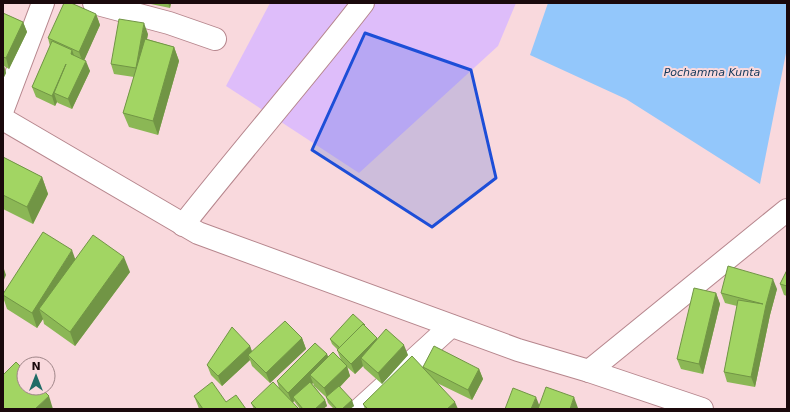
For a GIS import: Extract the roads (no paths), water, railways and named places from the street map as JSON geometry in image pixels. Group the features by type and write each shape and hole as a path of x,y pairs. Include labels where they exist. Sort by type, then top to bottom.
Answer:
{"street":[{"path":"3,109 43,3"},
{"path":"94,3 169,23 215,39"},
{"path":"183,225 239,154 261,130 330,46 363,3"},
{"path":"3,119 198,234 518,350 589,371 702,409"},
{"path":"589,371 787,210"},
{"path":"360,409 451,326"}],"water":[{"name":"Pochamma Kunta","path":"548,3 787,3 787,48 760,184 626,99 530,55"}]}
